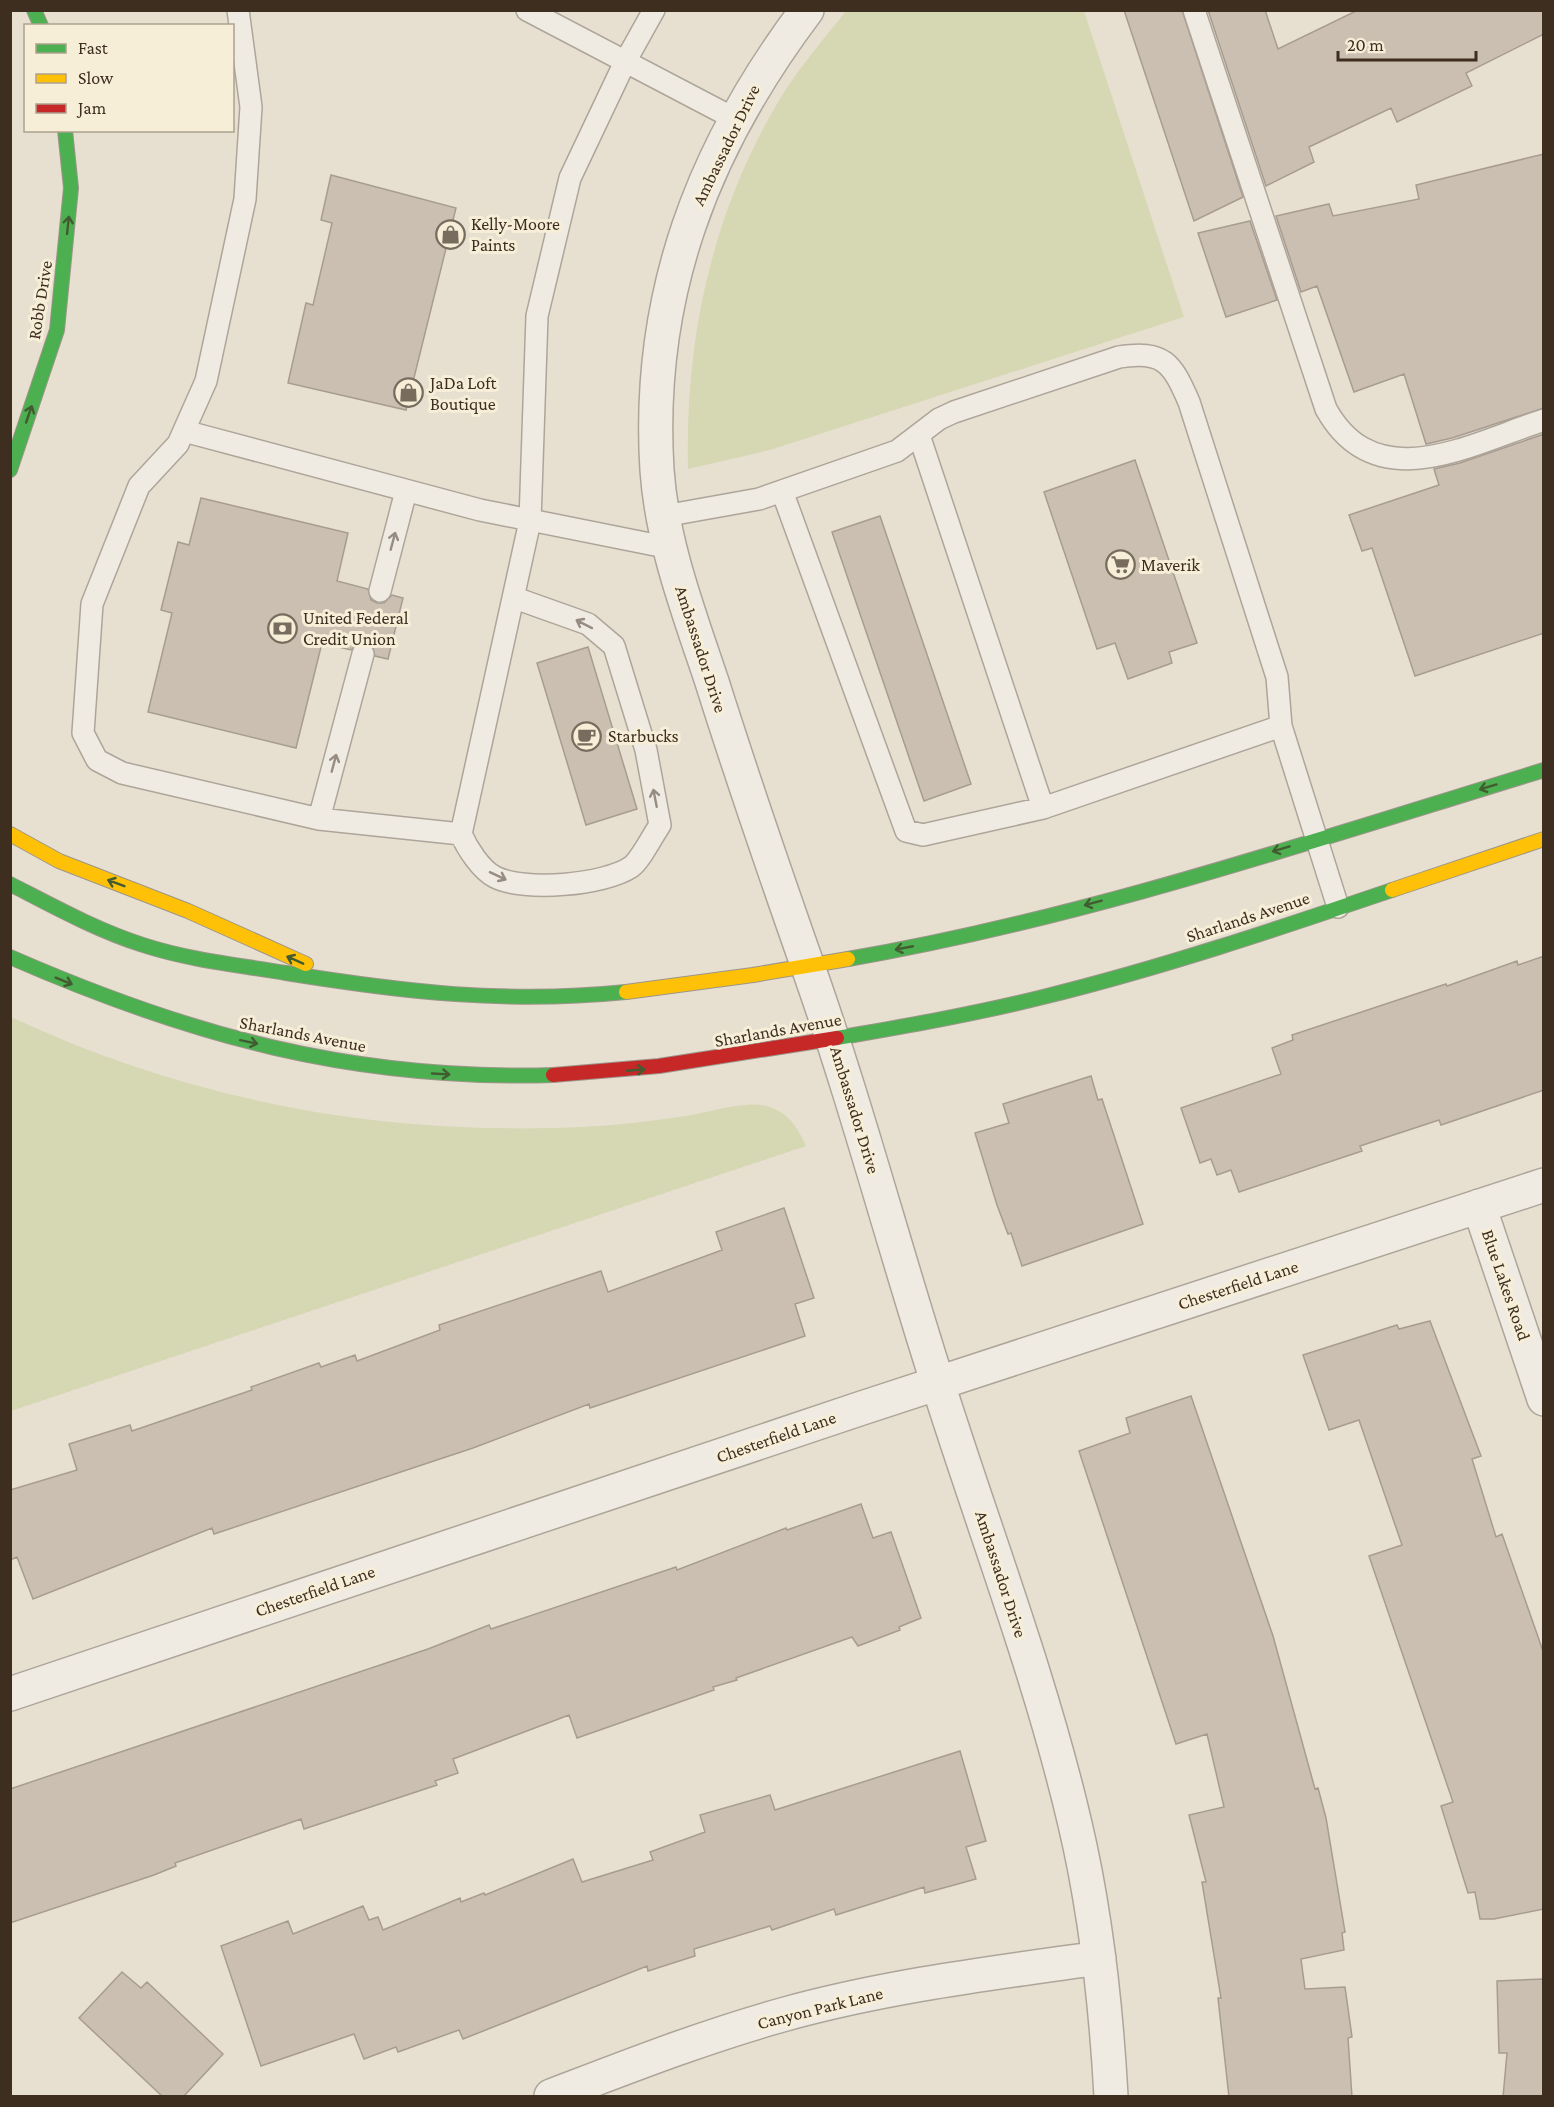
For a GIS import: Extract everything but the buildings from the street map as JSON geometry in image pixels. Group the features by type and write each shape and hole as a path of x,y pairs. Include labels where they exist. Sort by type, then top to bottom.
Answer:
{"main road":[{"path":"34,10 40,24"},
{"name":"Robb Drive","path":"10,470 57,330 71,188 65,132"},
{"path":"10,884 100,929 144,945 189,956 348,984 491,998 564,997 629,992 808,967 1019,923 1315,839 1544,770"},
{"path":"10,834 24,844 59,861 188,911 348,984"},
{"name":"Sharlands Avenue","path":"10,957 138,1011 227,1037 314,1057 406,1072 490,1076 580,1074 728,1058 938,1020 1044,997 1141,970 1544,839"}],"street":[{"name":"Ambassador Drive","path":"807,10 758,79 735,118 706,178 685,237 670,292 660,359 656,412 657,473 670,548 720,708 833,1038 938,1383 1043,1702 1076,1828 1099,1958 1106,2017 1111,2097"},
{"name":"Chesterfield Lane","path":"10,1694 938,1383 1544,1185"},
{"name":"Blue Lakes Road","path":"1479,1206 1544,1399"},
{"name":"Canyon Park Lane","path":"551,2097 666,2052 783,2015 909,1986 1099,1958"}],"lane":[{"path":"238,10 250,107 245,199 206,381 178,444 139,486 92,604 83,733 97,760 122,773 319,819 461,834"},
{"path":"528,10 735,118"},
{"path":"515,598 588,624 614,646 646,750 660,825 632,867 589,882 532,886 494,877 467,849 461,834 515,598 530,521 537,316 570,178 625,62 654,10"},
{"path":"1194,10 1326,409 1338,430 1356,446 1380,458 1406,460 1428,458 1544,420"},
{"path":"664,516 725,506 782,491 897,451 939,419 954,412 1119,357 1143,354 1161,359 1179,379 1192,413 1277,677 1281,726 1338,907"},
{"path":"184,431 406,491 530,521 670,548"},
{"path":"919,435 1043,808"},
{"path":"380,591 406,491"},
{"path":"782,491 906,831 923,835 1043,808 1281,726"},
{"path":"319,819 363,654"}],"green space":[{"path":"846,11 1084,11 1184,317 770,450 688,469 691,373 697,326 719,234 735,189 778,102"},
{"path":"11,1017 80,1046 149,1071 219,1092 362,1119 434,1126 583,1127 686,1116 731,1106 754,1104 775,1109 786,1116 798,1130 806,1146 11,1411"}],"traffic: fast":[{"path":"34,10 40,24"},
{"path":"10,470 57,330 71,188 65,132"},
{"path":"848,959 937,942 1112,900 1286,850 1544,770"},
{"path":"10,884 75,917 126,939 178,955 214,962 372,986 455,994 539,997 626,992"},
{"path":"837,1038 966,1014 1087,986 1219,947 1392,890"},
{"path":"10,957 143,1010 209,1031 275,1048 341,1061 410,1070 480,1075 553,1075"}],"traffic: slow":[{"path":"10,834 59,861 188,911 306,964"},
{"path":"1392,890 1544,839"},
{"path":"626,992 753,975 848,959"}],"traffic: jam":[{"path":"553,1075 659,1066 837,1038"}],"place":[{"name":"Kelly-Moore Paints","path":"450,234"},
{"name":"JaDa Loft Boutique","path":"409,393"},
{"name":"Maverik","path":"1120,565"},
{"name":"United Federal Credit Union","path":"282,628"},
{"name":"Starbucks","path":"587,736"}]}
